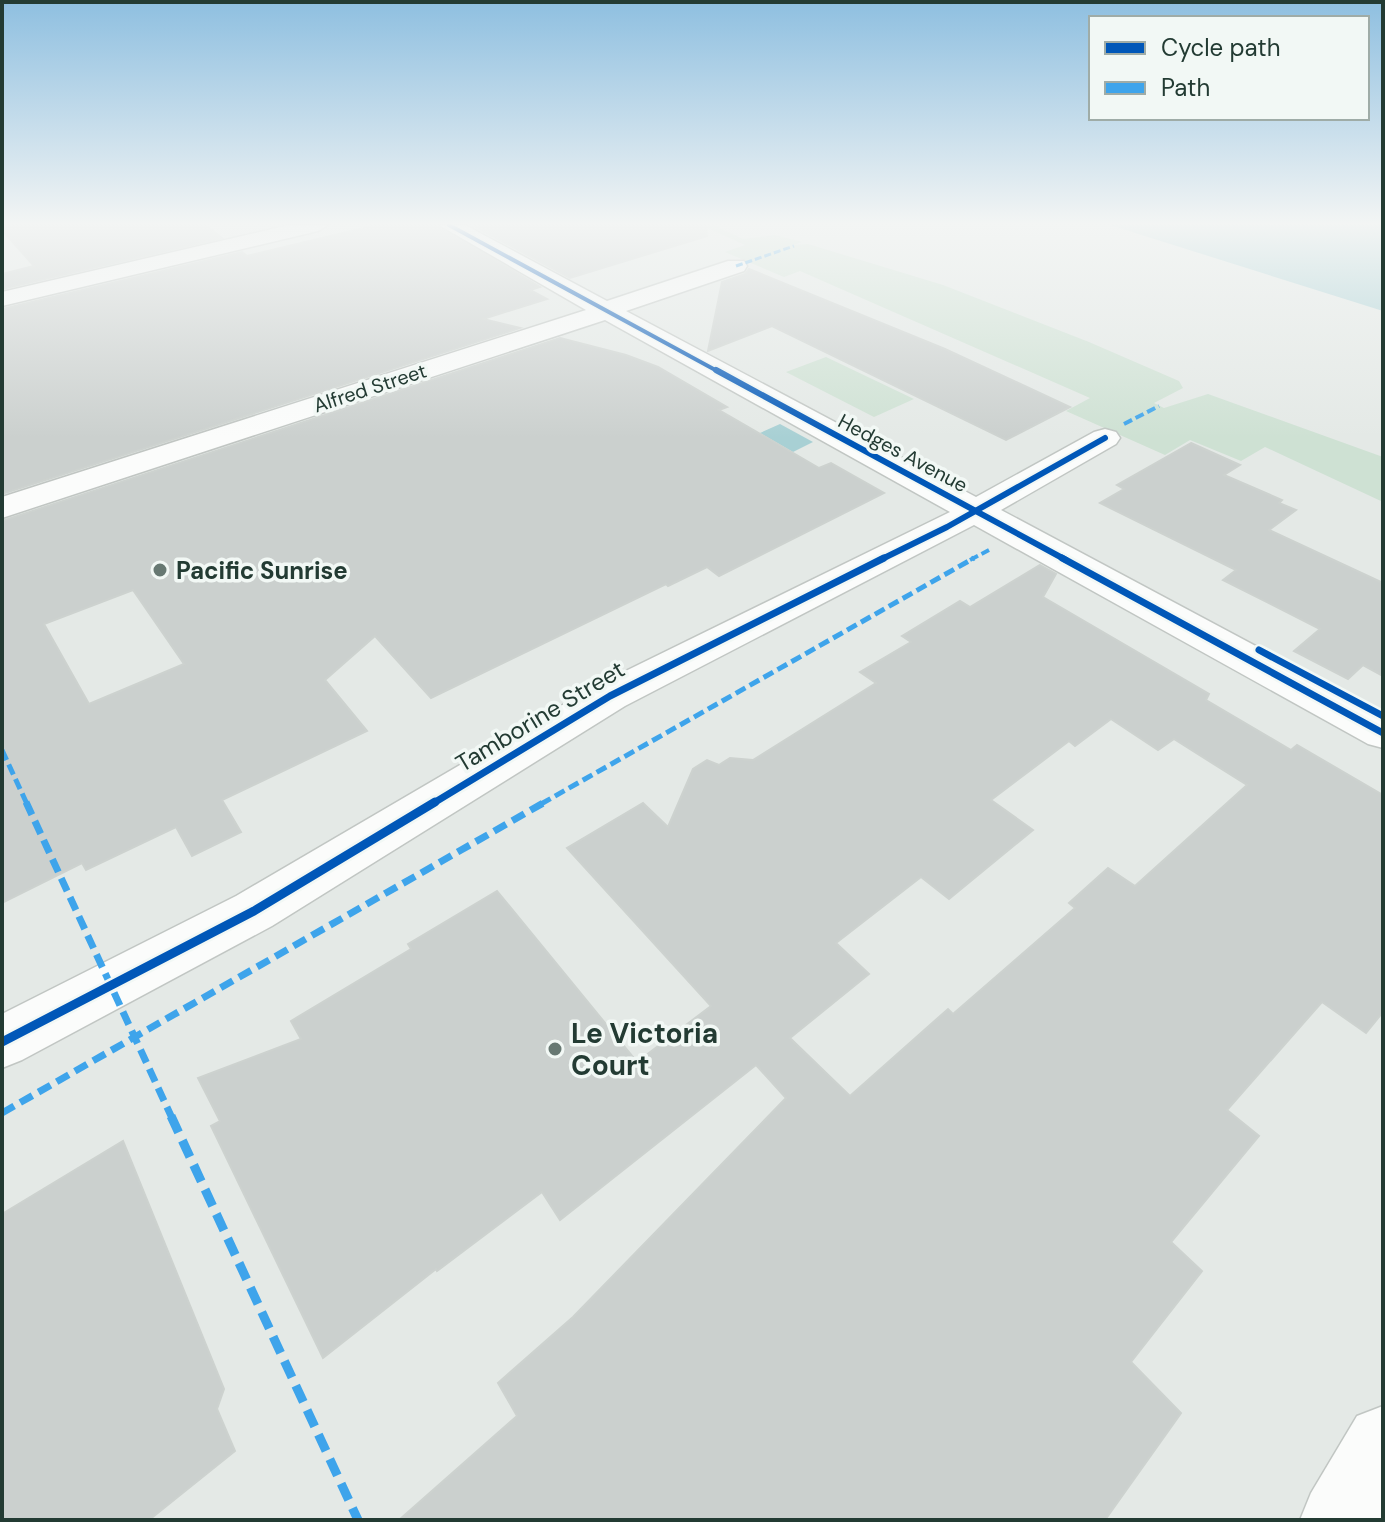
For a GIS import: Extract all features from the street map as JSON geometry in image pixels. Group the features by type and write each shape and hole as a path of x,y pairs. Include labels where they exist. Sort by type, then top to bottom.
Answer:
{"street":[{"name":"Hedges Avenue","path":"580,296 1383,733"},
{"name":"Alfred Street","path":"2,508 608,311 645,296"},
{"name":"Tamborine Street","path":"2,1042 254,911 610,696 975,510 1105,438"},
{"path":"1338,1520 1383,1442"}],"green space":[{"path":"857,296 971,296 1179,381 1183,388 1154,403 1164,408 1208,394 1383,457 1383,502 1265,447 1241,461 1190,440 1165,455 1066,411 1090,398"},
{"path":"826,357 914,399 874,417 786,372"}],"water":[{"path":"1335,296 1383,296 1383,311"},
{"path":"780,424 813,442 793,452 760,433"}],"building":[{"path":"57,296 541,296 547,299 483,319 520,328 2,494 2,309"},
{"path":"719,296 815,296 945,349 1070,407 1006,440 772,326 708,351"},
{"path":"560,338 626,355 658,367 727,407 719,410 819,468 831,463 884,493 719,576 707,567 668,586 666,584 431,698 375,636 325,680 367,731 222,800 241,832 192,856 176,827 86,870 82,863 2,903 2,521","holes":["133,590 184,664 89,704 44,624"]},
{"path":"1191,443 1240,465 1224,475 1282,500 1279,503 1296,510 1269,530 1383,583 1383,676 1363,665 1348,679 1294,651 1320,629 1223,580 1236,570 1100,503 1124,489 1117,485"},
{"path":"1040,565 1056,574 1043,597 1209,694 1206,700 1291,750 1297,745 1383,795 1383,1012 1366,1033 1322,1002 1227,1110 1259,1136 1171,1242 1202,1271 1131,1362 1181,1413 1105,1520 399,1520 517,1416 498,1383 573,1317 786,1098 756,1065 560,1220 542,1192 436,1269 323,1358 211,1126 220,1121 198,1078 301,1039 291,1021 411,949 408,944 497,891 637,1062 711,1006 567,848 643,803 668,827 693,769 707,760 719,765 730,758 753,760 876,683 860,672 911,642 902,636 960,601 970,607","holes":["1111,719 1158,750 1174,739 1247,785 1135,886 1108,868 1069,903 1075,908 953,1014 948,1009 850,1096 790,1038 869,974 836,943 921,877 949,899 1033,830 991,800 1069,741 1075,746"]},
{"path":"123,1141 224,1389 217,1409 235,1451 149,1520 2,1520 2,1214"}],"marked path":[{"path":"1124,424 1159,406"},
{"path":"2,1113 989,550"},
{"path":"2,750 358,1520"}],"cycle path":[{"path":"580,296 1383,733"},
{"path":"2,1042 254,911 610,696 947,527 1105,438"},
{"path":"1259,650 1383,716"}],"place":[{"name":"Pacific Sunrise","path":"160,570"},
{"name":"Le Victoria Court","path":"555,1049"}]}
